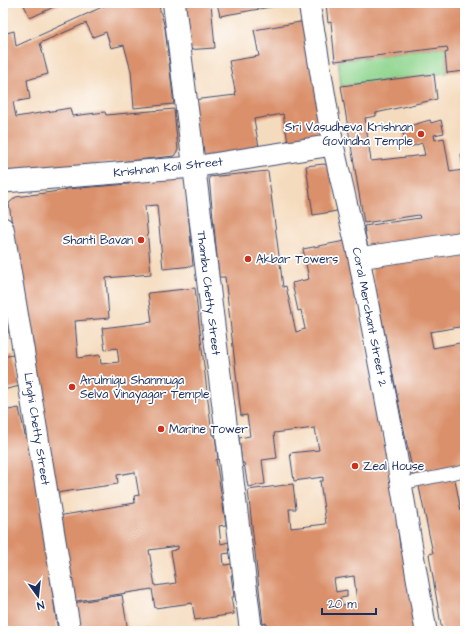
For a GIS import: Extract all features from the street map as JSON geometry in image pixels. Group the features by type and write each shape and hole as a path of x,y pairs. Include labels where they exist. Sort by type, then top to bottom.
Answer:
{"street":[{"name":"Thambu Chetty Street","path":"174,3 251,631"},
{"name":"Coral Merchant Street 2","path":"309,3 333,145 359,258 401,484 426,631"},
{"name":"Krishnan Koil Street","path":"3,182 193,167 333,145"},
{"name":"Linghi Chetty Street","path":"3,228 70,631"},
{"path":"359,258 465,242"}],"lane":[{"path":"401,484 465,471"}],"green space":[{"path":"447,47 448,52 445,53 447,73 341,86 338,61"}],"building":[{"path":"23,3 62,3 30,18"},
{"path":"111,3 158,3 165,28 174,104 134,108 131,71 124,45 111,48 106,32 93,37 86,23 40,43 48,74 27,80 30,99 13,102 16,117 70,108 72,116 105,112 106,115 174,109 178,150 174,156 3,177 3,34 14,31 16,46"},
{"path":"180,3 211,3 215,48 184,50"},
{"path":"217,3 287,3 287,4 220,16"},
{"path":"326,3 465,3 465,71 447,73 445,53 448,52 447,47 335,61 331,22 328,23"},
{"path":"306,21 326,142 289,148 283,114 254,119 260,153 200,160 192,100 236,95 229,61 259,56 254,30"},
{"path":"434,74 437,99 376,113 376,116 365,118 371,161 425,155 422,143 407,148 402,128 430,120 431,123 441,120 444,133 434,135 435,140 444,138 450,172 463,170 461,154 465,154 465,240 368,249 364,226 420,218 419,215 364,223 341,86"},
{"path":"324,164 330,167 337,211 313,215 306,166"},
{"path":"268,171 283,287 286,286 296,332 305,329 301,310 298,311 292,283 309,279 303,249 345,241 393,490 400,547 405,546 416,631 267,631 266,623 263,624 248,490 293,484 296,509 289,509 291,528 326,524 320,481 323,481 323,477 294,481 290,453 319,450 315,428 274,433 277,458 262,460 265,484 248,487 244,463 242,463 239,438 250,436 247,415 241,416 225,277 219,277 209,177","holes":["354,576 357,603 341,605 340,598 347,597 347,590 336,592 334,579"]},
{"path":"185,178 193,266 163,269 157,205 145,206 151,274 106,278 109,318 75,321 78,358 100,355 101,364 119,362 117,348 105,350 102,328 152,322 148,293 195,288 212,435 215,435 218,459 216,460 226,525 219,526 221,544 229,542 230,553 223,554 224,565 232,564 234,575 231,575 234,597 231,597 234,614 195,620 192,603 155,608 152,589 70,602 58,516 135,503 134,496 139,495 135,472 117,475 118,484 56,493 34,351 29,351 9,203 16,197 66,189 129,184 129,182","holes":["178,546 178,549 171,551 176,583 155,586 149,550"]},
{"path":"465,244 465,326 430,332 433,348 465,342 465,469 414,479 370,261"},
{"path":"3,302 9,332 3,334"},
{"path":"13,355 20,386 3,390 3,357"},
{"path":"19,408 25,435 30,434 52,577 50,577 58,631 3,631 3,411"},
{"path":"454,474 461,511 465,510 465,631 442,631 429,554 433,553 418,482"},
{"path":"465,478 465,492 464,492 461,479"},
{"path":"122,595 128,631 78,631 73,603"},
{"path":"158,627 158,631 138,631 138,630"}],"place":[{"name":"Sri Vasudheva Krishnan Govindha Temple","path":"421,134"},
{"name":"Shanti Bavan","path":"141,240"},
{"name":"Akbar Towers","path":"248,259"},
{"name":"Arulmigu Shanmuga Selva Vinayagar Temple","path":"72,387"},
{"name":"Marine Tower","path":"161,429"},
{"name":"Zeal House","path":"355,466"}]}
